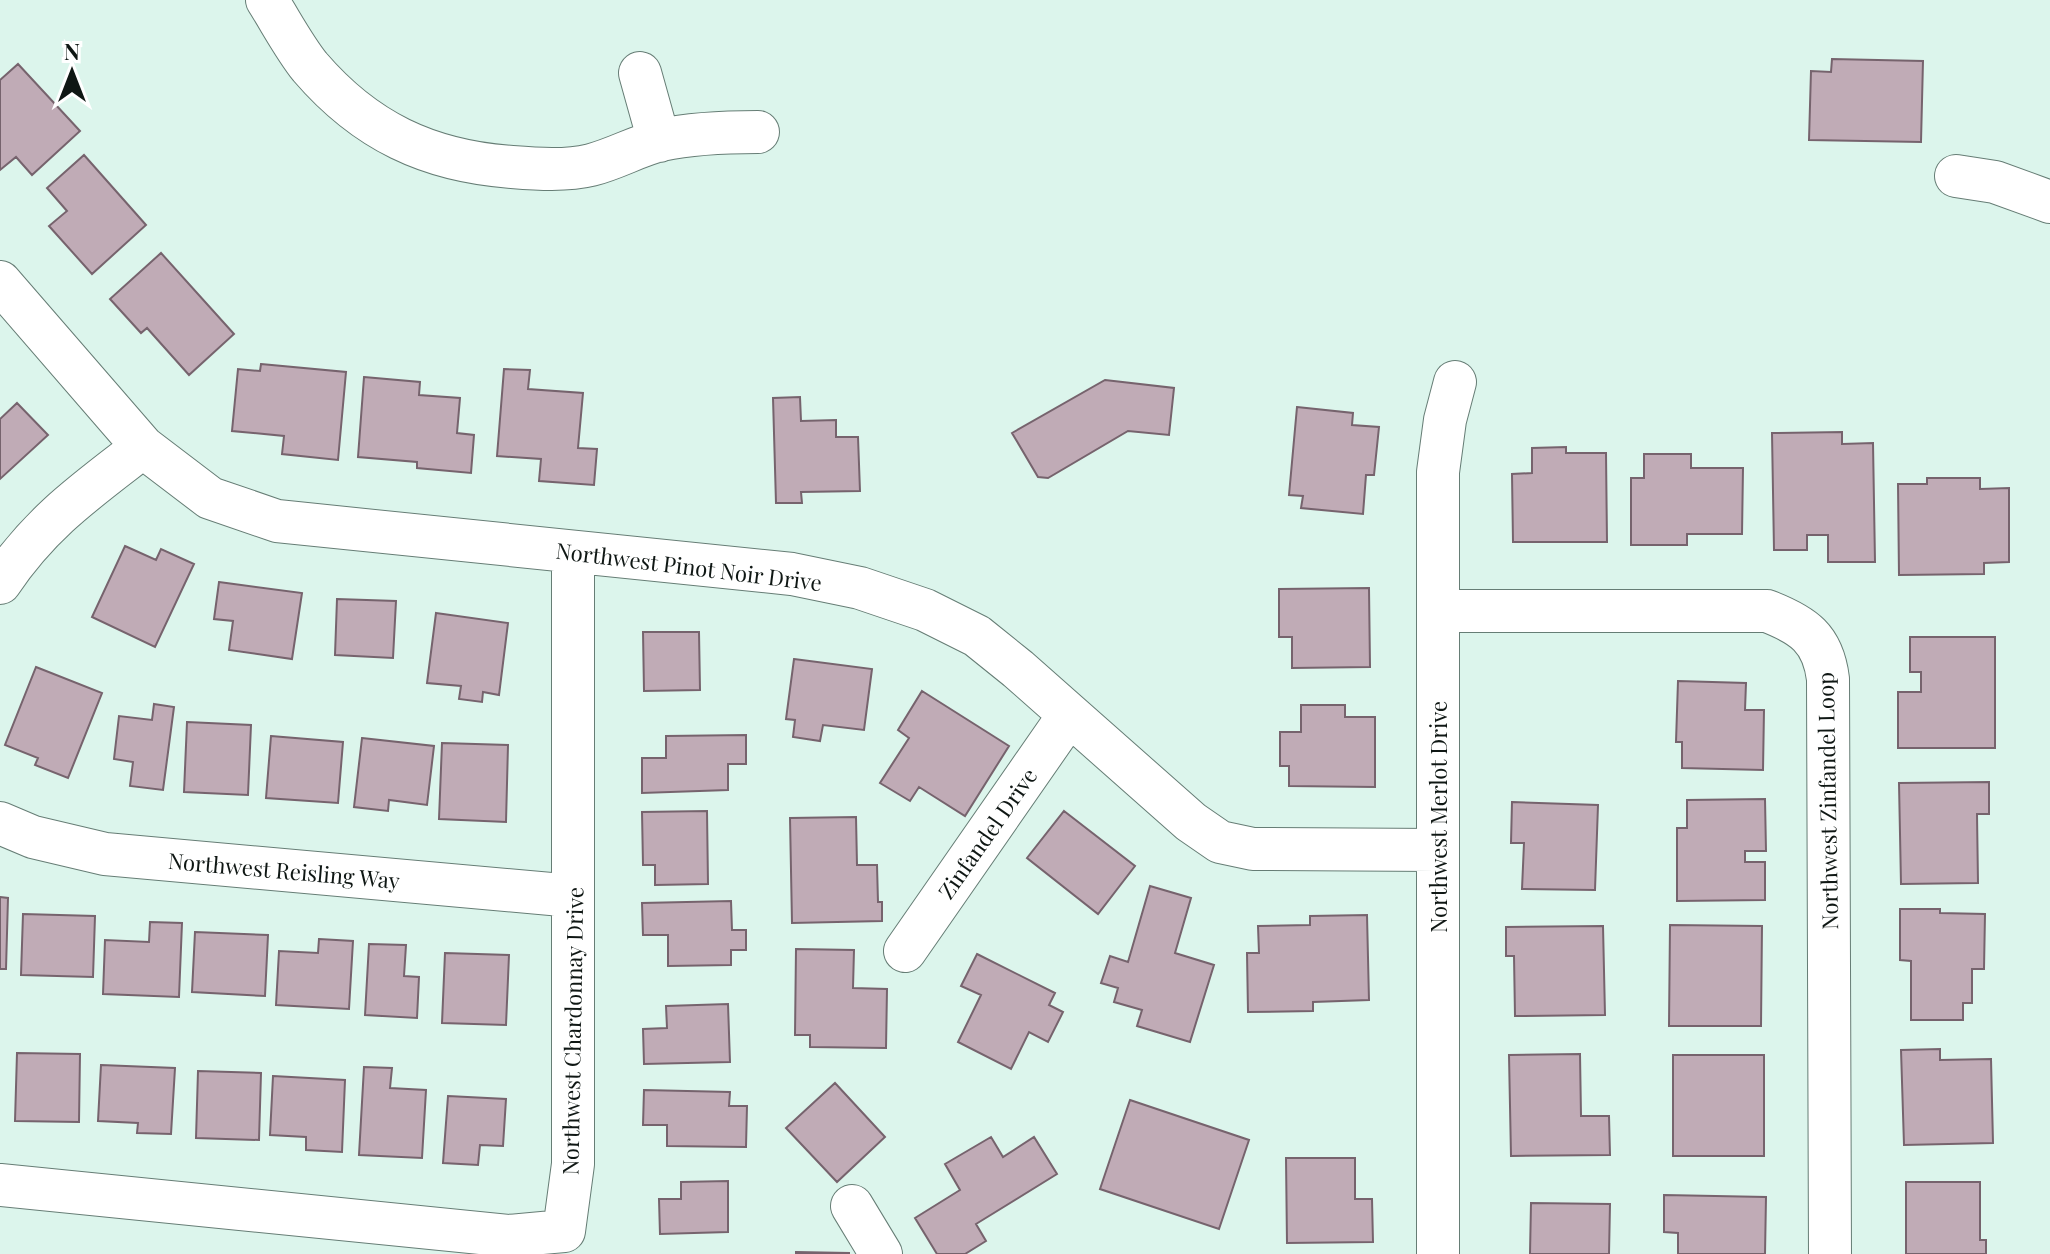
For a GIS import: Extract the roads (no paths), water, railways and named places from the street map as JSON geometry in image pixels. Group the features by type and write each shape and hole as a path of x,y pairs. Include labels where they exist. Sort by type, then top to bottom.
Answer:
{"street":[{"path":"267,0 309,66 345,101 387,134 429,152 478,165 533,169 590,165 659,141 707,132 758,132"},
{"path":"640,73 659,141"},
{"path":"1956,176 1995,182 2050,202"},
{"name":"Northwest Pinot Noir Drive","path":"0,282 143,447 210,498 277,521 792,574 860,588 925,610 977,636 1191,822 1220,842 1253,849 1437,850"},
{"name":"Northwest Merlot Drive","path":"1438,1254 1438,472 1445,420 1455,382"},
{"path":"0,583 25,547 53,517 143,447"},
{"name":"Northwest Chardonnay Drive","path":"0,1185 510,1236 564,1231 573,1164 573,552"},
{"name":"Northwest Zinfandel Loop","path":"1438,611 1767,611 1792,621 1816,640 1825,660 1828,679 1830,1254"},
{"name":"Zinfandel Drive","path":"905,951 1069,715"},
{"name":"Northwest Reisling Way","path":"0,823 33,837 105,854 573,896"},
{"path":"852,1206 881,1254"}]}
